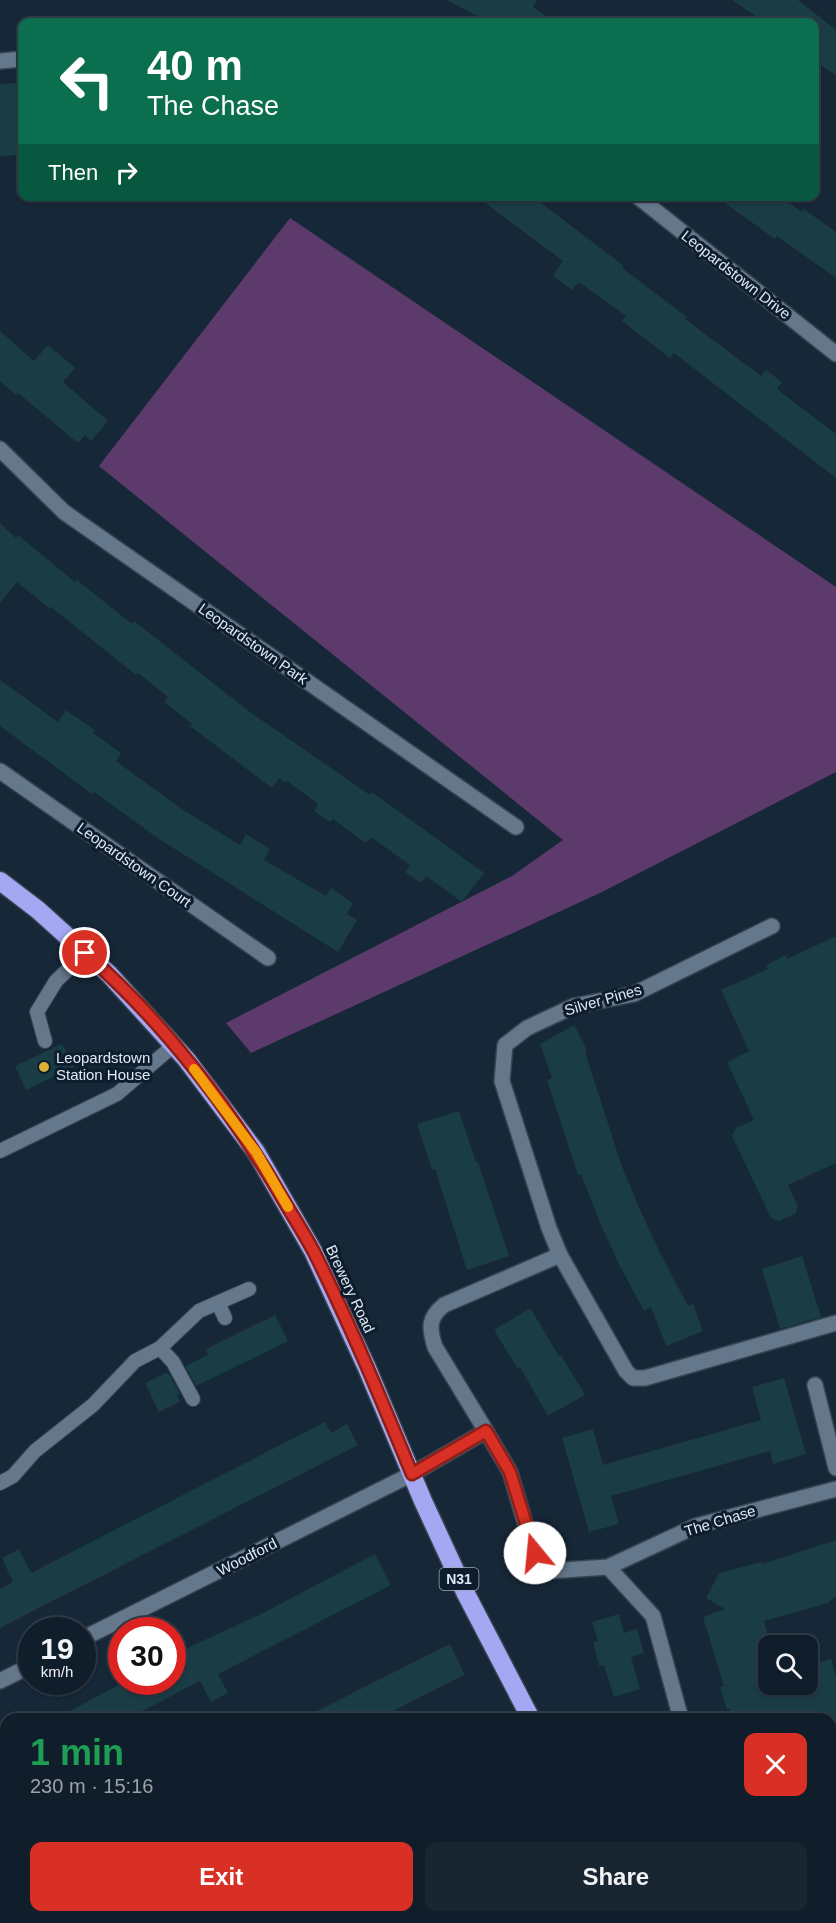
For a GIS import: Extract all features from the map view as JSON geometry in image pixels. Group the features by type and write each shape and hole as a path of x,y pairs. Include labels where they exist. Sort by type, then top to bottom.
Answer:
{"highway":[{"name":"Brewery Road","path":"0,881 38,910 109,974 174,1045 256,1152 313,1251 465,1592 528,1713"}],"street":[{"path":"0,61 18,59"},
{"name":"Leopardstown Drive","path":"643,201 836,354"},
{"name":"Leopardstown Park","path":"0,449 64,513 516,827"},
{"name":"Leopardstown Court","path":"0,771 267,958"},
{"name":"Silver Pines","path":"772,926 634,994 574,1006 527,1028 505,1045 502,1081 549,1228 560,1255 626,1371 633,1378 645,1378 836,1323"},
{"path":"412,1474 486,1431 435,1347 431,1335 431,1322 435,1312 444,1305 560,1255"},
{"path":"815,1386 836,1468"},
{"name":"The Chase","path":"486,1431 510,1472 537,1563 549,1571 608,1567 696,1526 836,1489"},
{"name":"Woodford","path":"96,1632 412,1474"},
{"path":"608,1567 653,1616 679,1713"},
{"path":"0,1681 18,1672"}],"lane":[{"path":"45,1041 38,1012 56,981 85,953"},
{"path":"0,1151 117,1094 174,1045"},
{"path":"0,1483 13,1476 34,1451 93,1405 135,1360 160,1348 199,1311 249,1289"},
{"path":"218,1303 225,1318"},
{"path":"160,1348 173,1362 193,1399"}],"shaded area":[{"path":"290,218 836,587 836,772 600,893 251,1053 226,1023 512,876 563,840 99,466"}],"building":[{"path":"447,0 537,0 533,7 549,18 481,18"},
{"path":"732,0 798,0 836,30 836,75 819,64 819,18 758,18"},
{"path":"16,83 18,155 0,156 0,84"},
{"path":"483,201 539,201 624,266 622,268 687,317 685,319 761,376 766,370 782,382 777,389 836,434 836,478 674,353 670,358 622,321 626,316 579,282 572,290 553,276 563,261"},
{"path":"722,201 787,201 802,212 804,209 836,232 836,278 777,236 775,239"},
{"path":"0,331 34,361 48,345 75,368 63,382 108,421 91,441 85,435 78,443 18,393 16,395 0,381"},
{"path":"0,523 16,538 18,535 75,582 77,580 132,624 134,621 250,712 370,795 372,792 484,873 462,902 426,876 421,883 405,872 410,865 371,837 366,843 333,819 330,822 314,811 318,804 287,781 285,783 279,778 272,788 190,726 192,724 164,702 168,697 138,673 136,675 17,582 0,603"},
{"path":"0,680 58,722 66,710 95,730 93,733 121,753 116,761 179,807 240,845 246,834 270,849 264,860 326,896 331,888 353,903 347,914 357,920 338,952 159,839 94,792 92,794 0,726"},
{"path":"836,936 836,1163 788,1185 798,1206 795,1214 779,1221 771,1218 732,1136 736,1128 754,1120 727,1062 749,1051 721,990 768,969 766,965 786,955 787,959"},
{"path":"574,1025 587,1050 585,1052 621,1164 637,1203 688,1306 693,1304 703,1331 666,1346 651,1307 644,1311 600,1223 581,1174 578,1175 547,1080 552,1078 540,1044"},
{"name":"Leopardstown Station House","path":"62,1044 74,1067 26,1090 15,1066"},
{"path":"459,1111 509,1256 467,1270 435,1169 432,1170 417,1124"},
{"path":"802,1256 821,1317 780,1329 762,1269"},
{"path":"530,1308 585,1395 548,1416 520,1367 518,1369 494,1330"},
{"path":"275,1315 288,1341 196,1386 185,1366 208,1355 206,1349"},
{"path":"166,1373 169,1374 180,1394 177,1395 180,1402 159,1412 145,1383"},
{"path":"784,1378 806,1454 773,1464 770,1451 611,1496 619,1524 589,1532 562,1438 593,1429 603,1465 761,1420 752,1387"},
{"path":"325,1422 331,1433 347,1424 358,1445 0,1628 0,1589 13,1582 2,1558 19,1549 31,1573"},
{"path":"836,1540 836,1596 828,1603 764,1621 767,1635 758,1635 758,1695 818,1695 818,1663 831,1659 836,1676 836,1713 731,1713 729,1708 727,1710 720,1687 724,1686 703,1617 725,1609 706,1598 719,1573 761,1562 762,1564"},
{"path":"375,1554 391,1585 218,1674 228,1693 211,1702 200,1681 186,1688 186,1649 261,1614"},
{"path":"619,1614 624,1633 637,1629 644,1653 631,1657 640,1689 614,1697 604,1665 599,1666 593,1642 598,1641 592,1622"},
{"path":"450,1644 465,1675 389,1713 313,1713"},
{"path":"108,1691 108,1695 173,1695 139,1713 66,1713"}],"slow traffic":[{"path":"194,1069 256,1152 288,1207"}],"place":[{"name":"Leopardstown Station House","path":"44,1067"}],"route":[{"path":"85,953 109,974 186,1059 256,1152 313,1251 367,1368 412,1474 486,1431 510,1472 535,1553"}]}
